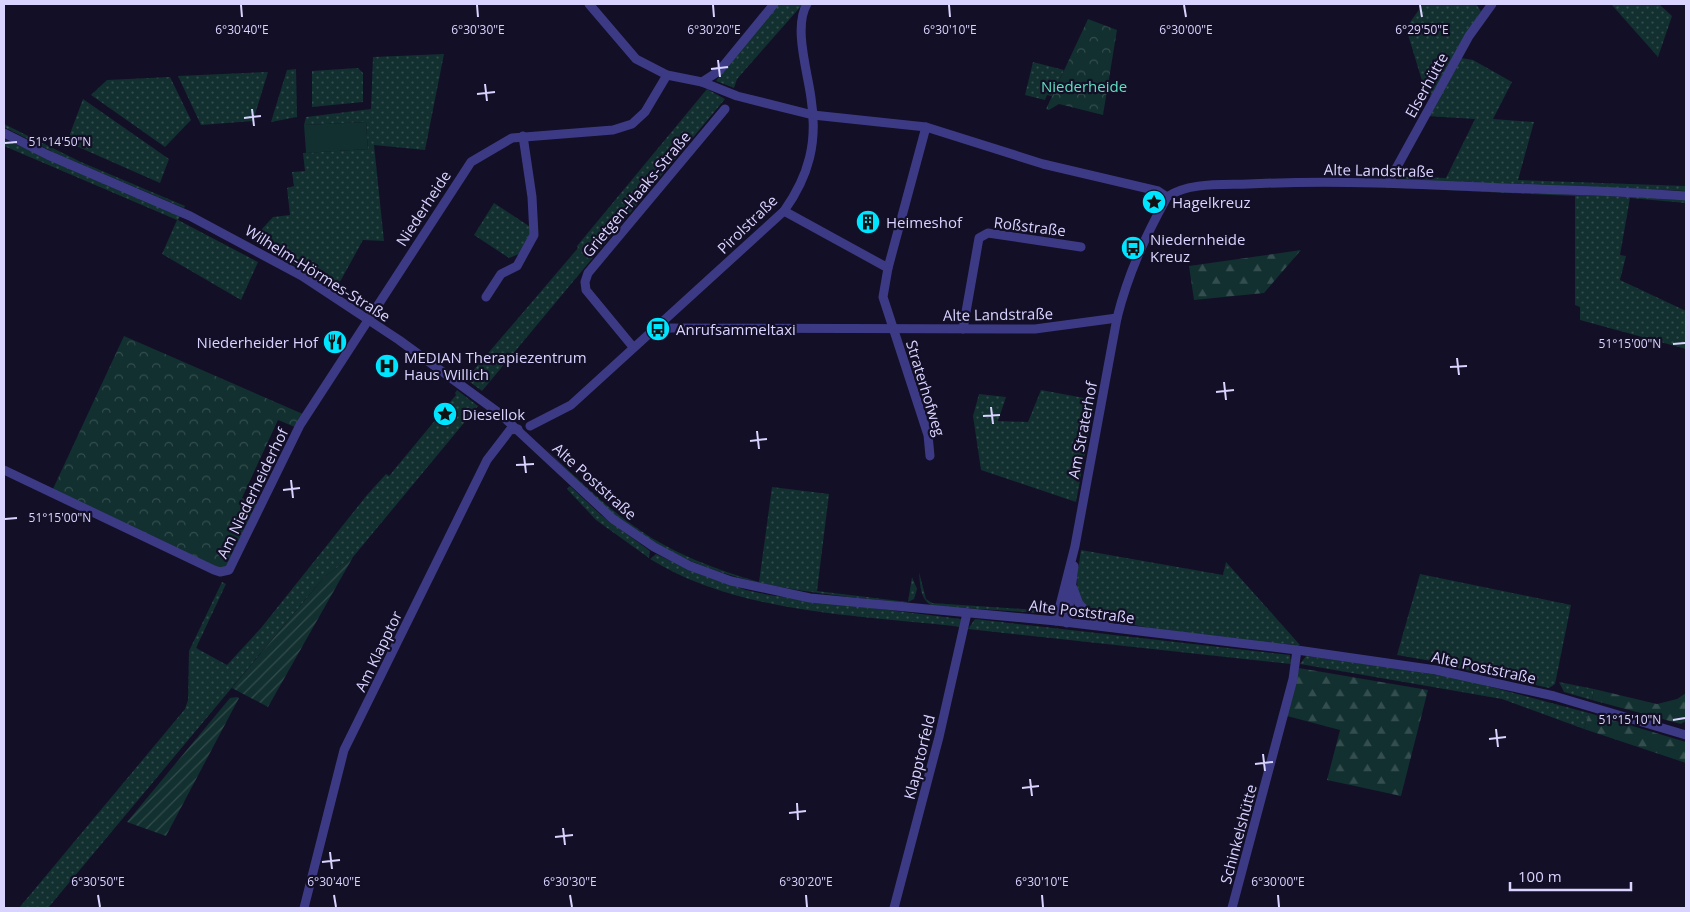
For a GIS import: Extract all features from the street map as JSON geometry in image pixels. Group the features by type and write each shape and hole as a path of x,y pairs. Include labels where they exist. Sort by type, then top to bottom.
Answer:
{"street":[{"path":"589,4 636,59 667,75 702,82 737,96 813,115 926,127 1043,164 1158,191 1167,197 1140,246 1124,288 1117,318"},
{"path":"702,82 719,71 774,4"},
{"name":"Pirolstraße","path":"655,328 784,211 806,174 811,151 813,115 801,27 803,10 807,4"},
{"name":"Elserhütte","path":"1388,183 1469,36 1492,4"},
{"name":"Niederheide","path":"368,320 471,162 512,138 613,130 632,124 645,112 667,75"},
{"name":"Grietgen-Haaks-Straße","path":"633,347 586,290 585,282 588,273 725,109"},
{"name":"Straterhofweg","path":"926,127 888,268 883,297 899,341 928,435 930,456"},
{"name":"Wilhelm-Hörmes-Straße","path":"4,133 48,155 223,232 294,271 452,378 518,429"},
{"path":"486,297 501,274 517,266 534,235 532,197 523,136"},
{"name":"Alte Landstraße","path":"1167,197 1173,193 1194,188 1288,182 1388,183 1686,196"},
{"path":"784,211 888,268"},
{"name":"Roßstraße","path":"963,328 979,238 988,233 1081,247"},
{"name":"Alte Landstraße","path":"655,328 963,328 1035,330 1117,318"},
{"name":"Am Straterhof","path":"1056,621 1075,546 1117,318"},
{"name":"Am Niederheiderhof","path":"4,470 214,570 226,571 232,565 296,432 368,320"},
{"path":"530,426 571,404 655,328"},
{"name":"Alte Poststraße","path":"518,429 614,519 654,547 690,566 730,581 810,598 1067,622 1297,650 1436,670 1561,698 1686,735"},
{"name":"Am Klapptor","path":"304,908 344,750 487,460 510,430 518,429"},
{"name":"Am Straterhof","path":"1067,622 1073,588 1075,546"},
{"name":"Am Straterhof","path":"1073,588 1078,604 1100,624 1132,631"},
{"name":"Klapptorfeld","path":"894,908 939,737 967,613"},
{"name":"Schinkelshütte","path":"1232,908 1293,679 1297,650"}],"green space":[{"path":"778,4 803,4 737,79 734,88 716,81"},
{"path":"1423,4 1476,4 1481,11 1431,96 1426,94 1406,28"},
{"path":"1611,4 1659,4 1672,16 1658,57"},
{"name":"Niederheide","path":"1088,19 1117,30 1103,115 1059,104 1049,110 1046,109"},
{"path":"444,54 425,150 374,145 384,241 363,240 336,289 252,240 273,217 290,215 287,188 294,186 292,172 305,171 303,153 368,149 366,122 304,125 306,117 371,109 373,57"},
{"path":"1461,58 1473,60 1512,82 1493,119 1534,122 1518,180 1686,186 1686,191 1401,180 1396,176 1446,178 1475,119 1427,116"},
{"path":"1033,62 1064,70 1052,96 1047,95 1045,100 1025,95"},
{"path":"358,68 363,73 363,102 312,107 312,71"},
{"path":"296,69 297,117 271,122 287,70"},
{"path":"268,72 253,121 201,125 178,76"},
{"path":"170,77 191,120 165,147 91,95 107,80"},
{"path":"707,89 725,99 482,391 466,379 578,248 577,246"},
{"path":"83,99 169,159 160,183 67,142"},
{"path":"366,122 368,149 306,153 304,125"},
{"path":"4,124 81,162 185,206 184,208 57,154 4,127"},
{"path":"4,139 180,216 178,220 258,262 241,300 162,254 177,220 4,146"},
{"path":"1380,187 1686,199 1686,203 1630,198 1620,255 1626,256 1620,280 1686,311 1686,349 1580,320 1580,307 1575,305 1575,196"},
{"path":"494,203 529,226 531,236 519,254 509,258 474,235"},
{"path":"1301,250 1264,293 1194,300 1189,266"},
{"path":"124,336 303,414 295,427 278,420 242,498 258,505 228,568 222,571 52,491"},
{"path":"457,390 478,406 353,557 325,576 48,908 19,908 185,709 188,700 189,651 222,582 226,584 196,648 227,665 261,628 367,495 386,474 389,476 456,395"},
{"path":"1041,390 1095,400 1076,502 981,470 973,416 979,394 1006,397 998,421 1028,422"},
{"path":"545,448 608,507 646,534 692,559 759,582 772,487 829,494 817,591 908,602 831,595 794,589 758,582 722,573 688,560 654,543 622,521 592,495"},
{"path":"570,486 601,515 650,551 649,558 596,520 567,489"},
{"path":"1081,550 1223,575 1226,562 1300,645 1185,634 1121,622 1098,614 1084,605 1078,593 1077,579"},
{"path":"656,554 699,574 746,590 769,595 961,619 961,627 841,615 761,602 722,591 685,577 650,559"},
{"path":"353,557 268,707 232,688 325,576"},
{"path":"919,572 926,599 932,603 1037,610 1047,608 1041,613 932,606 928,603 923,595"},
{"path":"1420,574 1571,605 1555,684 1549,688 1443,665 1443,663 1397,655"},
{"path":"912,577 917,589 914,599 908,602"},
{"path":"975,619 1290,655 1291,664 968,629"},
{"path":"1306,656 1404,669 1465,680 1589,713 1584,729 1502,699 1300,664"},
{"path":"1299,668 1428,690 1401,796 1327,780 1340,730 1287,716"},
{"path":"1559,682 1594,689 1592,700 1564,692"},
{"path":"1594,689 1657,704 1677,699 1686,693 1686,721 1681,724 1592,700"},
{"path":"230,698 239,698 166,836 127,822"},
{"path":"1589,713 1686,742 1686,763 1584,729"}],"place":[{"name":"Hagelkreuz","path":"1154,202"},
{"name":"Heimeshof","path":"868,222"},
{"name":"Niedernheide Kreuz","path":"1133,248"},
{"name":"Anrufsammeltaxi","path":"658,329"},
{"name":"Niederheider Hof","path":"335,342"},
{"name":"MEDIAN Therapiezentrum Haus Willich","path":"387,366"},
{"name":"Diesellok","path":"445,414"}]}
